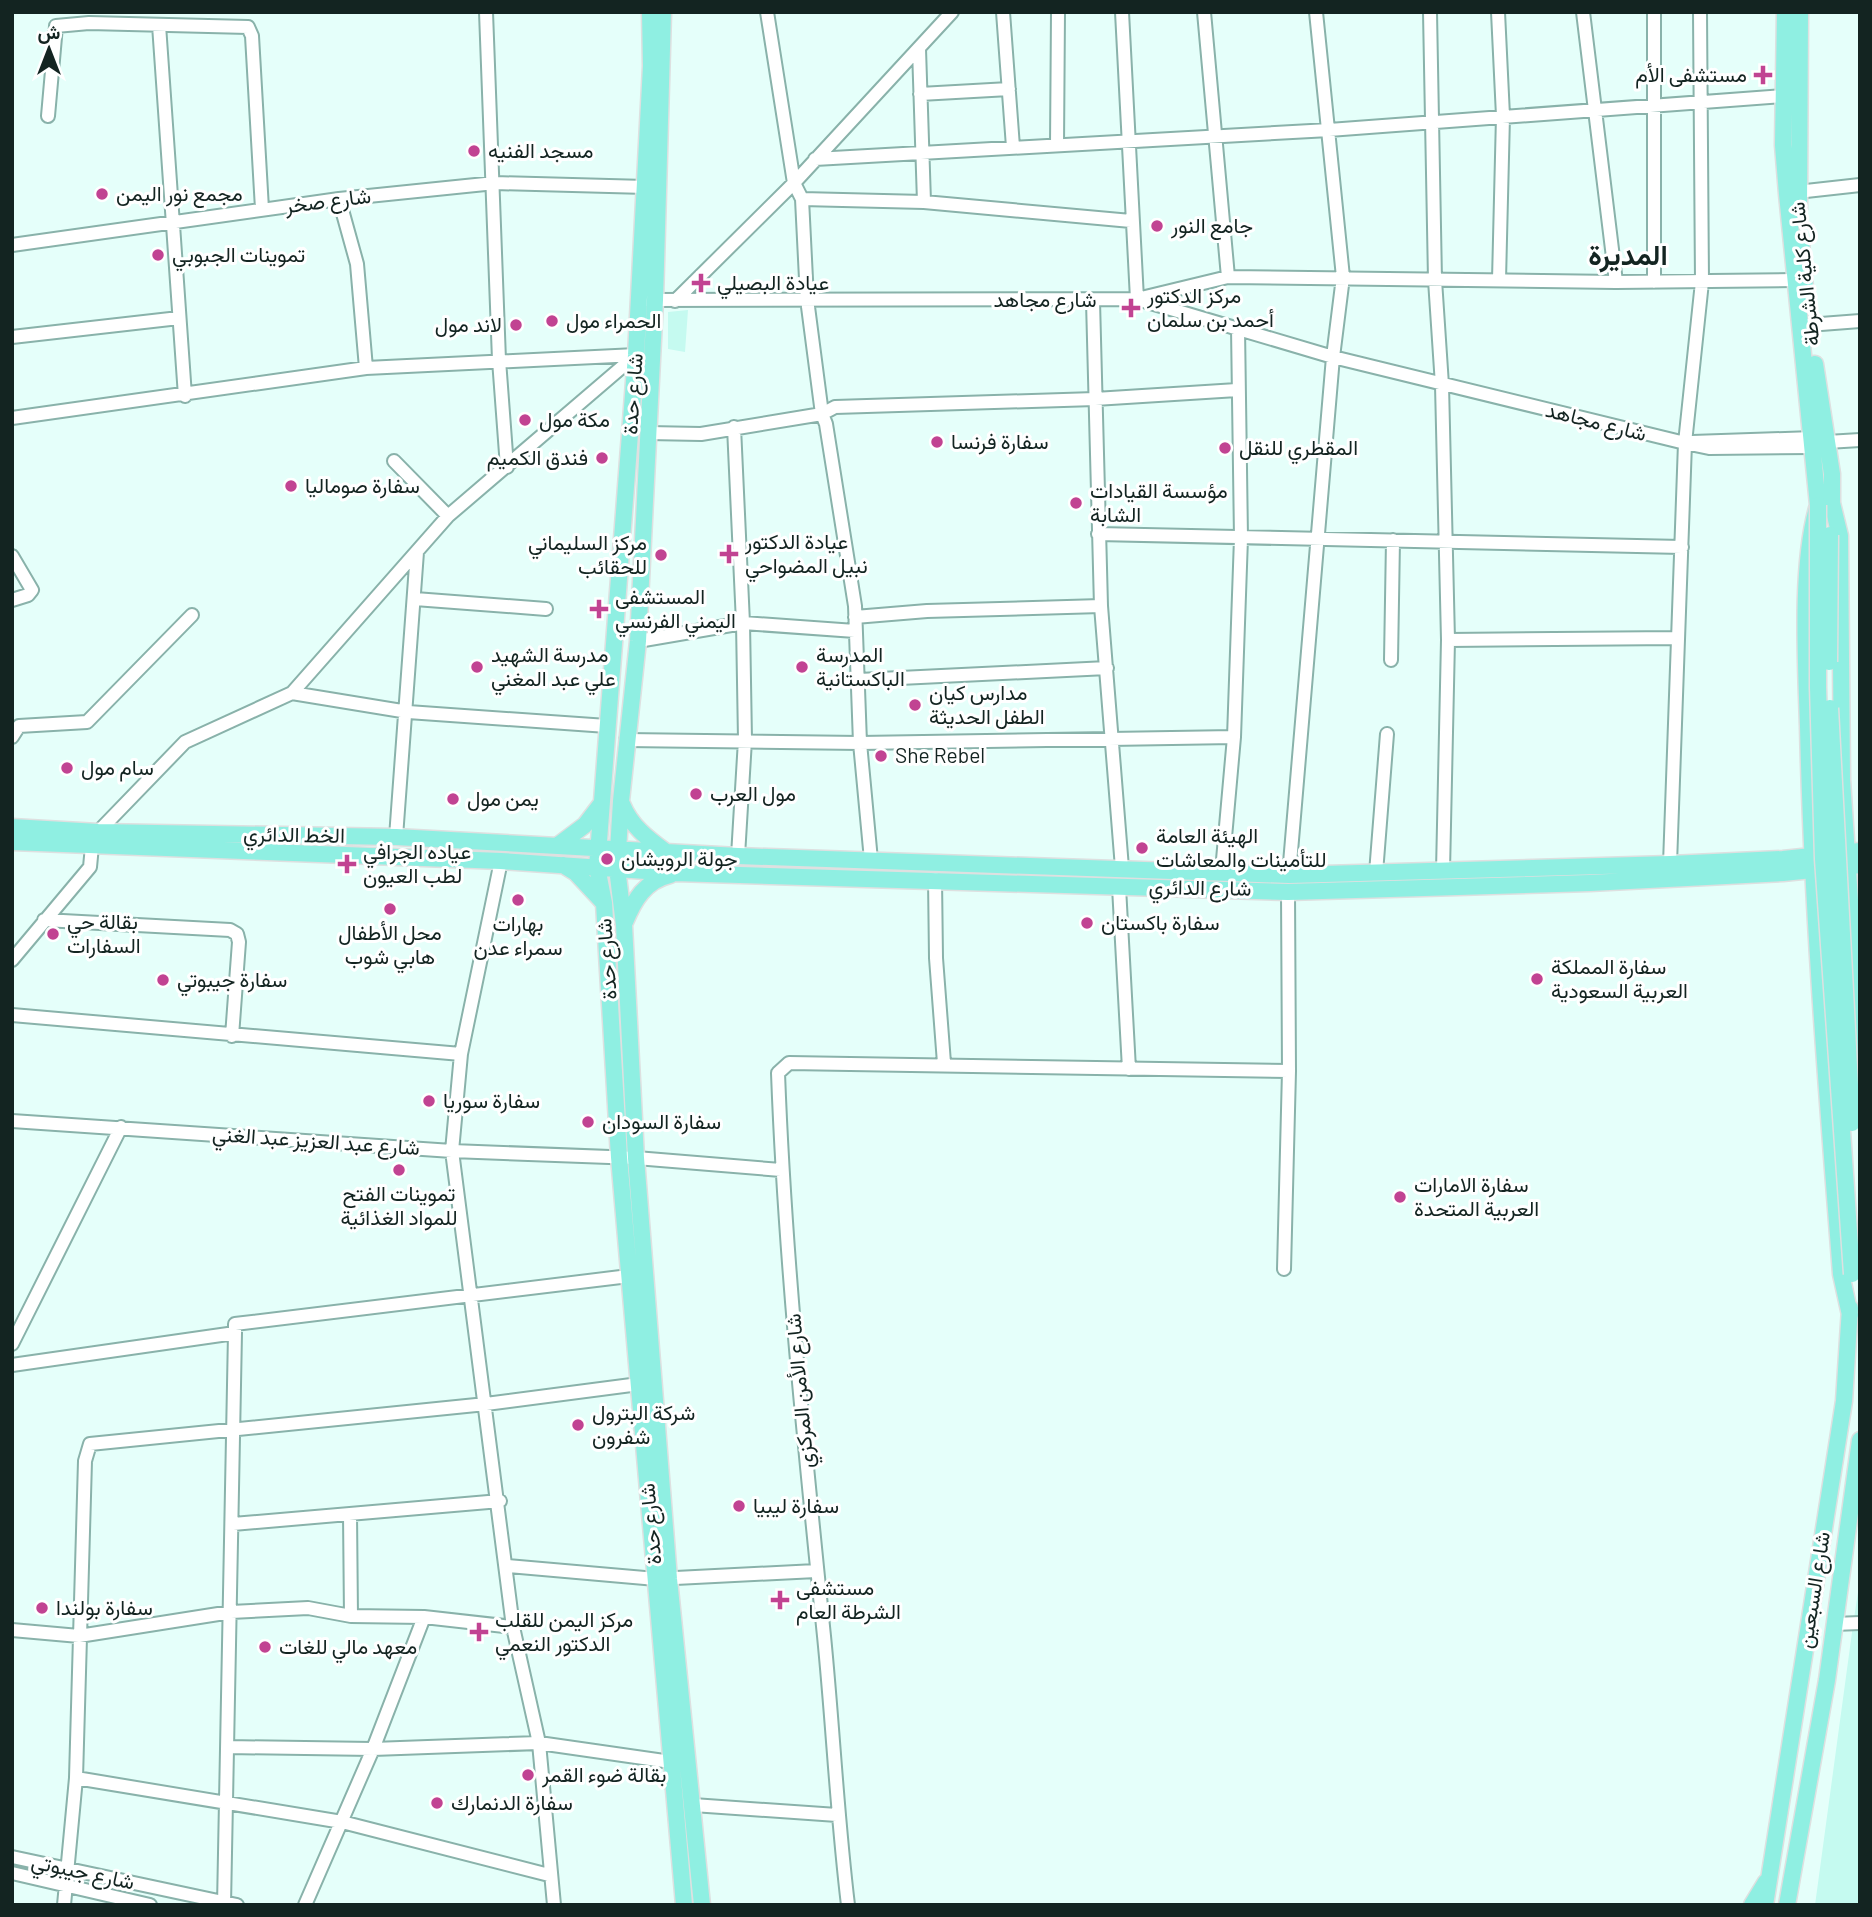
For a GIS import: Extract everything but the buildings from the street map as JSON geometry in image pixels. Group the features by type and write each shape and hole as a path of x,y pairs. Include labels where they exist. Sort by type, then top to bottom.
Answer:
{"main road":[{"name":"شارع حدة","path":"650,12 646,187 648,433 638,641 626,740 617,868 624,925 629,1276 639,1384 693,1805 702,1905"},
{"name":"شارع حدة","path":"663,12 647,300 636,355 597,867 604,903 628,1157 663,1579 671,1762 684,1905"},
{"name":"شارع كلية الشرطة","path":"1785,12 1783,145 1794,280 1821,445"},
{"name":"شارع كلية الشرطة","path":"1800,12 1797,192 1830,535 1829,687 1836,859 1860,1241"},
{"path":"1825,504 1840,536 1842,780 1844,817 1853,859 1849,918 1860,1050"},
{"path":"1825,504 1809,534 1809,783 1815,928 1841,1274 1850,1315"},
{"name":"شارع السبعين","path":"1765,1905 1772,1874 1844,1401 1852,1274 1824,859 1818,687 1825,504"},
{"path":"1809,783 1815,793 1830,796 1839,789 1842,780"},
{"path":"621,801 628,819 666,852"},
{"path":"557,846 585,825 602,802"},
{"path":"1844,817 1860,840"},
{"name":"الخط الدائري","path":"12,827 95,839 617,868"},
{"path":"1783,866 1806,846 1811,831"},
{"name":"الخط الدائري","path":"12,841 396,837 618,850"},
{"name":"شارع الدائري","path":"618,850 1222,871 1289,883 1376,873 1592,865 1783,866"},
{"path":"1783,866 1853,859"},
{"path":"1590,883 1583,875 1586,868 1592,865"},
{"path":"563,866 576,873 604,903"},
{"path":"1570,884 1579,878 1578,871 1573,866"},
{"path":"1783,866 1814,890"},
{"name":"شارع الدائري","path":"617,868 675,873 934,878 1119,887 1289,883 1570,884 1783,866"},
{"path":"624,925 637,894 660,877 675,873"},
{"path":"1849,918 1860,892"},
{"path":"1815,928 1821,916 1834,911 1849,918"},
{"name":"شارع السبعين","path":"1787,1905 1834,1624 1860,1440"},
{"path":"1752,1905 1772,1874"}],"street":[{"path":"486,12 495,183 499,360 507,467"},
{"path":"767,12 794,183 802,199 807,299 822,414 826,424 855,617 860,743 871,860"},
{"path":"675,301 794,183 952,12"},
{"path":"1003,12 1013,147"},
{"path":"1057,145 1058,12"},
{"path":"1122,12 1137,299 1228,277 1343,276 1616,282 1794,280"},
{"path":"1204,12 1228,277"},
{"path":"1284,1269 1289,1071 1289,883 1333,357 1343,276 1316,12"},
{"path":"1430,12 1435,280 1442,385 1448,640 1443,871"},
{"path":"1498,12 1503,116 1499,279"},
{"path":"1583,12 1616,282"},
{"path":"1654,12 1654,282"},
{"path":"1670,864 1685,443 1702,282 1700,12"},
{"path":"48,116 56,26 89,18 159,25 248,27 252,36 262,209"},
{"path":"159,25 185,396"},
{"path":"919,49 924,202"},
{"path":"920,94 1009,89"},
{"path":"816,159 1329,130 1433,120 1783,96"},
{"name":"شارع صخر","path":"12,245 339,199 495,183 646,187"},
{"path":"1797,192 1860,185"},
{"path":"339,199 357,264 366,368"},
{"path":"802,199 924,202 1131,221"},
{"name":"شارع مجاهد","path":"647,300 1137,299 1333,357 1685,443 1708,439 1821,445"},
{"path":"1093,301 1101,606 1122,868"},
{"path":"12,337 179,318"},
{"path":"1808,325 1860,321"},
{"path":"1222,871 1234,737 1241,538 1238,328"},
{"path":"12,418 185,396 366,368 636,355"},
{"path":"12,960 90,867 95,839 185,742 292,693 448,516 636,355"},
{"path":"648,433 701,434 822,414 835,407 1095,399 1237,390"},
{"path":"734,427 743,622 745,740 738,856"},
{"path":"1821,445 1860,440"},
{"path":"1821,445 1860,448"},
{"path":"394,461 448,516"},
{"path":"1098,534 1682,547"},
{"path":"1391,660 1393,540"},
{"path":"396,837 408,712 418,552"},
{"path":"12,556 32,585 32,590 28,595 12,600"},
{"path":"415,599 546,610"},
{"path":"855,617 926,611 1086,604 1101,606"},
{"path":"12,737 19,726 87,722 192,615"},
{"path":"638,641 743,622 855,631"},
{"path":"1448,640 1677,638"},
{"path":"859,681 1107,668"},
{"path":"292,693 408,712 607,726"},
{"path":"1376,873 1387,734"},
{"path":"626,740 860,743 1234,737"},
{"path":"501,860 461,1054 452,1151 469,1294 500,1501 513,1627 539,1743 549,1875 554,1905"},
{"path":"934,878 936,958 944,1063"},
{"path":"1119,887 1129,1069"},
{"path":"44,920 230,930 237,934 239,942 233,1036"},
{"path":"12,1015 461,1054"},
{"name":"شارع الأمن المركزي","path":"848,1905 837,1815 781,1170 778,1073 789,1063 944,1063 1289,1071"},
{"name":"شارع عبد العزيز عبد الغني","path":"12,1121 452,1151 628,1157 781,1170"},
{"path":"12,1343 121,1127"},
{"path":"228,1904 227,1801 235,1324 629,1276"},
{"path":"12,1365 234,1333"},
{"path":"64,1905 76,1778 85,1461 90,1444 486,1404 639,1384"},
{"path":"233,1524 500,1501"},
{"path":"350,1514 351,1616"},
{"path":"507,1566 663,1579 816,1571"},
{"path":"12,1630 79,1636 231,1612 308,1608 351,1616 424,1617 513,1627"},
{"path":"305,1905 373,1749 424,1617"},
{"path":"1834,1624 1860,1623"},
{"path":"228,1747 373,1749 539,1743 671,1762"},
{"path":"76,1778 342,1822 549,1875"},
{"path":"693,1805 837,1815"},
{"name":"شارع جيبوتي","path":"12,1857 228,1904"},
{"name":"شارع جيبوتي","path":"12,1873 150,1905"}],"shaded area":[{"path":"688,310 685,352 668,349 668,312"},
{"path":"1860,1579 1860,1905 1815,1905 1853,1625"}],"place":[{"name":"مستشفى الأم","path":"1763,75"},
{"name":"مسجد الفنيه","path":"474,151"},
{"name":"مجمع نور اليمن","path":"102,194"},
{"name":"جامع النور","path":"1157,226"},
{"name":"تموينات الجبوبي","path":"158,255"},
{"name":"عيادة البصيلي","path":"701,283"},
{"name":"مركز الدكتور أحمد بن سلمان","path":"1131,308"},
{"name":"الحمراء مول","path":"552,321"},
{"name":"لاند مول","path":"516,325"},
{"name":"مكة مول","path":"525,420"},
{"name":"سفارة فرنسا","path":"937,442"},
{"name":"المقطري للنقل","path":"1225,448"},
{"name":"فندق الكميم","path":"602,458"},
{"name":"سفارة صوماليا","path":"291,486"},
{"name":"مؤسسة القيادات الشابة","path":"1076,503"},
{"name":"عيادة الدكتور نبيل المضواحي","path":"729,554"},
{"name":"مركز السليماني للحقائب","path":"661,555"},
{"name":"المستشفى اليمني الفرنسي","path":"599,609"},
{"name":"مدرسة الشهيد علي عبد المغني","path":"477,667"},
{"name":"المدرسة الباكستانية","path":"802,667"},
{"name":"مدارس كيان الطفل الحديثة","path":"915,705"},
{"name":"She Rebel","path":"881,756"},
{"name":"سام مول","path":"67,768"},
{"name":"مول العرب","path":"696,794"},
{"name":"يمن مول","path":"453,799"},
{"name":"الهيئة العامة للتأمينات والمعاشات","path":"1142,848"},
{"name":"جولة الرويشان","path":"607,859"},
{"name":"عياده الجرافي لطب العيون","path":"347,864"},
{"name":"بهارات سمراء عدن","path":"518,900"},
{"name":"محل الأطفال هابي شوب","path":"390,909"},
{"name":"سفارة باكستان","path":"1087,923"},
{"name":"بقالة حي السفارات","path":"53,934"},
{"name":"سفارة المملكة العربية السعودية","path":"1537,979"},
{"name":"سفارة جيبوتي","path":"163,980"},
{"name":"سفارة سوريا","path":"429,1101"},
{"name":"سفارة السودان","path":"588,1122"},
{"name":"تموينات الفتح للمواد الغذائية","path":"399,1170"},
{"name":"سفارة الامارات العربية المتحدة","path":"1400,1197"},
{"name":"شركة البترول شفرون","path":"578,1425"},
{"name":"سفارة ليبيا","path":"739,1506"},
{"name":"مستشفى الشرطة العام","path":"780,1600"},
{"name":"سفارة بولندا","path":"42,1608"},
{"name":"مركز اليمن للقلب الدكتور النعمي","path":"479,1632"},
{"name":"معهد مالي للغات","path":"265,1647"},
{"name":"بقالة ضوء القمر","path":"528,1775"},
{"name":"سفارة الدنمارك","path":"437,1803"}],"district":[{"name":"المديرة","path":"1628,255"}]}
